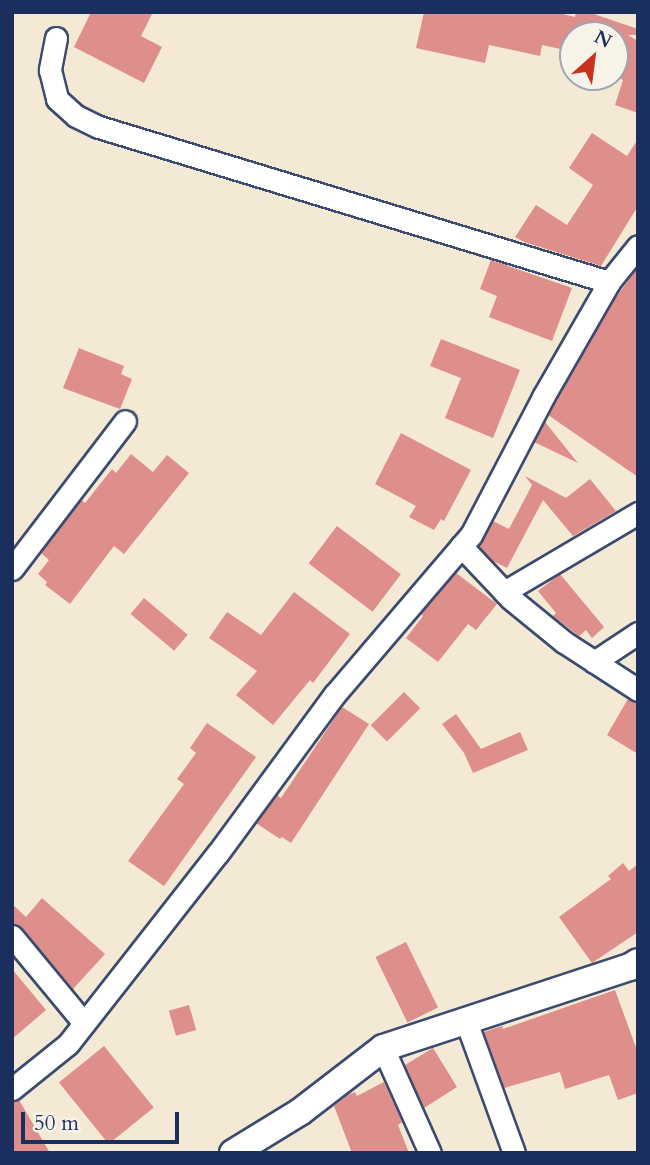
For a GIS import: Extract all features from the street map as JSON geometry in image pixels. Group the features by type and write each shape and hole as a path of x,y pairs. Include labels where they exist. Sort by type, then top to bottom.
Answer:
{"main road":[{"path":"233,1153 300,1112 383,1048 630,967 638,962"}],"street":[{"path":"56,38 50,70 57,99 76,116 99,127 609,282"},
{"path":"12,1089 68,1044 218,853 335,694 471,535 543,397 609,282 638,246"},
{"path":"12,569 125,421"},
{"path":"504,592 638,513"},
{"path":"461,546 504,592 594,662 638,690"},
{"path":"594,662 638,633"},
{"path":"12,936 84,1023"},
{"path":"466,1021 514,1153"},
{"path":"383,1048 430,1153"}],"building":[{"path":"91,12 153,12 141,36 162,47 144,83 74,47"},
{"path":"424,12 555,12 575,17 576,12 588,12 614,21 559,21 559,49 542,45 540,56 489,45 485,63 416,48"},
{"path":"629,26 638,29 638,35 629,35"},
{"path":"629,36 638,41 638,113 615,105 619,91 629,91"},
{"path":"592,133 627,156 638,139 638,206 601,266 515,237 536,205 567,225 593,185 569,168"},
{"path":"491,260 572,288 552,341 489,317 497,296 480,289"},
{"path":"638,267 638,477 548,415 612,303"},
{"path":"441,339 520,370 493,438 445,418 461,378 430,366"},
{"path":"79,348 124,366 121,374 132,379 120,409 63,388"},
{"path":"545,422 578,463 534,442"},
{"path":"401,433 471,470 444,521 441,519 434,530 409,517 416,506 375,484"},
{"path":"131,454 153,472 167,455 189,473 124,554 114,546 70,604 45,585 47,582 38,574 49,560 41,553 81,500 85,503 112,469 116,473"},
{"path":"525,476 566,498 590,479 616,511 573,536 543,500 507,568 493,561 479,546 493,521 509,529 532,485"},
{"path":"337,526 401,574 373,612 309,564"},
{"path":"456,573 497,604 476,630 468,624 438,662 406,638 423,616 421,614"},
{"path":"560,574 604,627 592,638 586,630 579,636 553,616 556,613 538,591"},
{"path":"294,592 350,634 313,683 310,680 273,725 236,695 257,671 209,638 227,612 261,635"},
{"path":"144,598 188,635 174,651 131,614"},
{"path":"404,692 420,708 387,741 371,725"},
{"path":"628,699 638,703 638,754 607,735"},
{"path":"342,707 369,724 291,843 282,837 280,839 256,823 277,795 281,798"},
{"path":"456,714 481,749 520,732 528,750 473,773 464,753 442,724"},
{"path":"207,723 256,757 164,886 128,861 184,784 177,779 196,753 190,748"},
{"path":"623,863 629,871 638,864 638,932 592,963 559,917 611,879 608,876"},
{"path":"42,898 105,954 73,989 22,928 12,923 12,904 26,917"},
{"path":"406,942 438,1008 407,1023 375,957"},
{"path":"12,969 46,1010 12,1039"},
{"path":"615,990 638,1053 638,1093 618,1100 609,1075 565,1089 560,1072 504,1088 484,1032 502,1026 503,1029"},
{"path":"189,1005 196,1030 176,1036 169,1011"},
{"path":"104,1046 154,1107 109,1144 59,1083"},
{"path":"433,1048 457,1087 424,1108 405,1065"},
{"path":"384,1082 402,1122 398,1125 409,1153 352,1153 334,1106 348,1095 355,1092 357,1096"},
{"path":"19,1100 50,1153 12,1153 12,1102"}]}
